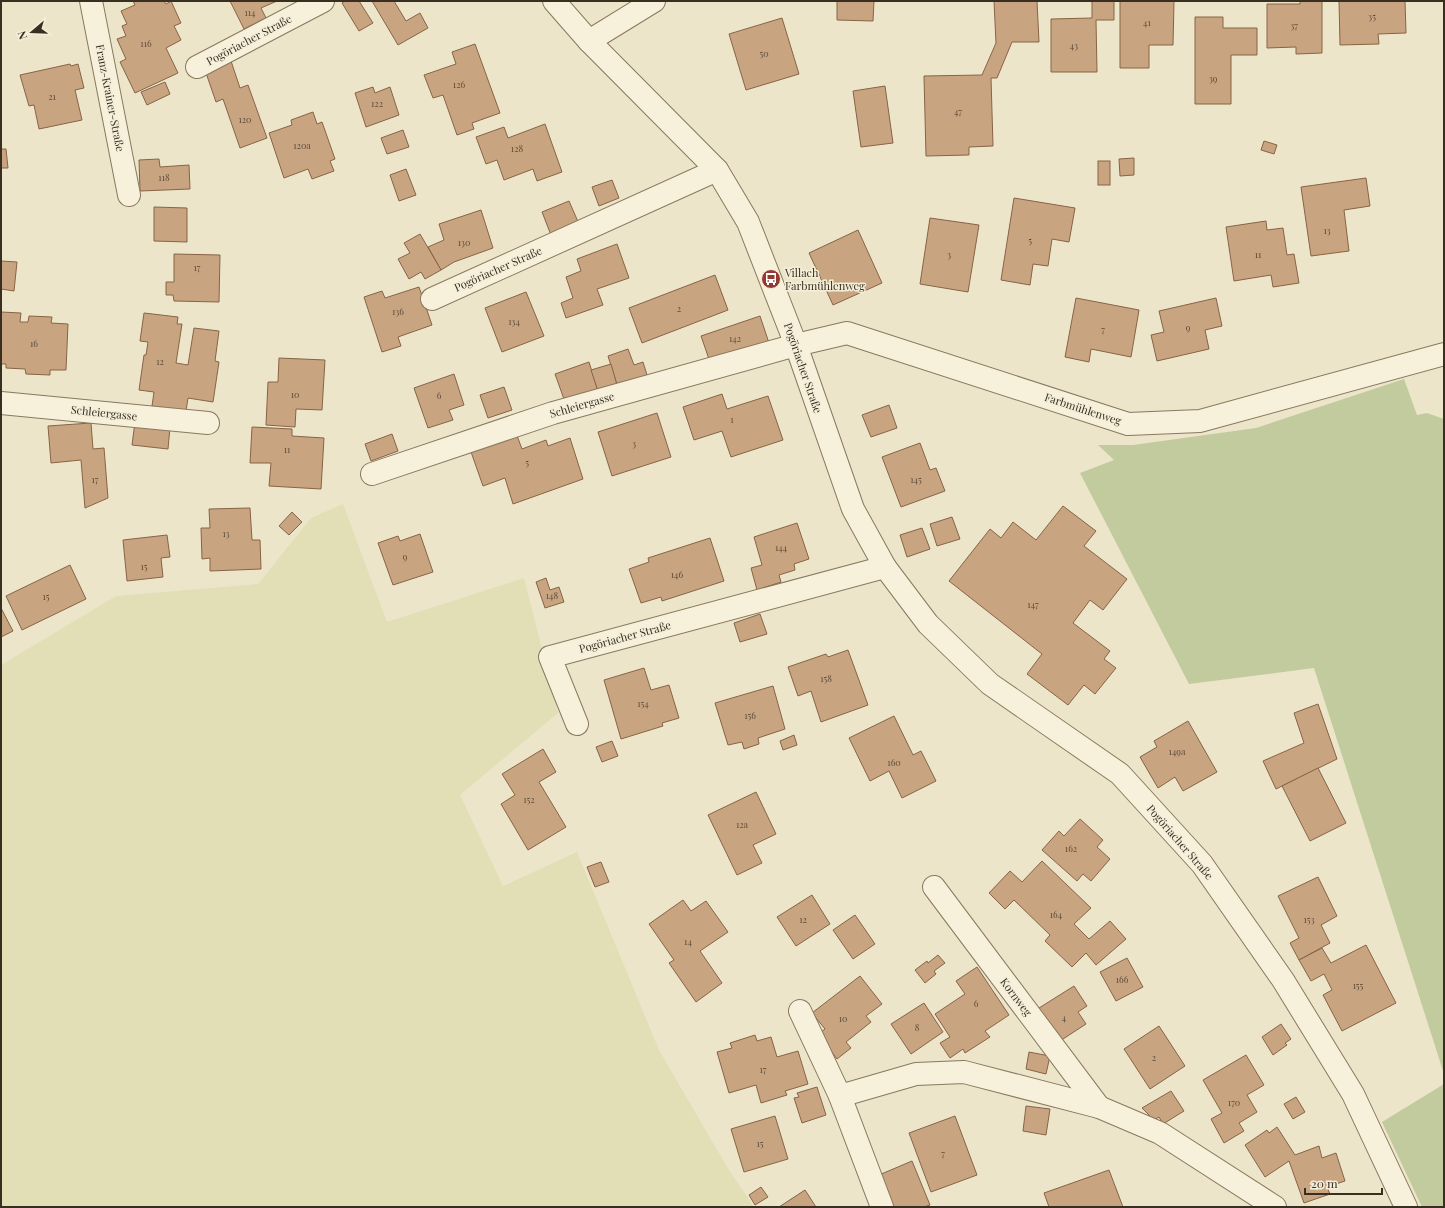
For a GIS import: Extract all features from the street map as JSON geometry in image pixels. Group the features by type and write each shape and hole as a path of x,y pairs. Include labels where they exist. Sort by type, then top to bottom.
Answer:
{"street":[{"name":"Franz-Krainer-Straße","path":"91,1 129,195"},
{"name":"Pogöriacher Straße","path":"197,67 323,1"},
{"name":"Pogöriacher Straße","path":"554,1 590,42 717,170 748,222 796,345 853,509 885,567 928,624 990,684 1120,774 1202,864 1283,980 1353,1094 1406,1207"},
{"path":"590,42 654,1"},
{"name":"Pogöriacher Straße","path":"432,299 717,170"},
{"name":"Farbmühlenweg","path":"796,345 847,333 1128,424 1200,421 1444,354"},
{"name":"Schleiergasse","path":"372,474 552,413 796,345"},
{"name":"Schleiergasse","path":"1,403 208,423"},
{"name":"Pogöriacher Straße","path":"576,724 550,657 885,567"},
{"name":"Kornweg","path":"934,887 1099,1107"},
{"path":"800,1011 840,1096 882,1207"},
{"path":"840,1096 916,1074 964,1072 1099,1107 1160,1133 1275,1207"}],"shaded area":[{"path":"343,504 387,622 524,578 558,713 460,795 503,886 577,852 659,1050 727,1167 754,1207 1,1207 1,665 116,596 258,584 311,518"}],"green space":[{"path":"1404,379 1417,415 1427,413 1444,419 1444,1074 1314,668 1189,684 1080,473 1114,460 1098,445 1133,445 1256,428"},
{"path":"1444,1084 1444,1207 1422,1207 1382,1122"}],"building":[{"path":"133,1 164,1 166,4 171,1 181,23 174,26 181,40 166,48 178,73 135,93 120,62 126,59 117,39 126,36 122,26 127,24 121,11 135,5"},
{"path":"230,1 277,1 261,8 266,18 244,29"},
{"path":"345,1 359,1 373,23 359,31 342,3"},
{"path":"372,1 394,1 406,21 420,13 428,28 398,45"},
{"path":"837,1 874,1 873,21 837,20"},
{"path":"994,1 1037,1 1039,42 1012,42 997,78 991,78 993,146 969,147 969,155 926,156 924,76 982,75 996,43"},
{"path":"1092,1 1114,1 1114,20 1096,20 1097,72 1051,72 1051,19 1092,18"},
{"path":"1120,1 1174,1 1173,45 1149,45 1149,68 1120,68"},
{"path":"1300,1 1322,1 1322,53 1296,54 1296,47 1267,48 1267,4 1300,4"},
{"path":"1339,1 1405,1 1406,33 1378,34 1379,44 1340,45"},
{"path":"1195,17 1223,17 1223,28 1257,28 1257,55 1231,55 1231,104 1195,104"},
{"path":"782,18 799,74 746,90 729,34"},
{"path":"475,44 500,113 472,123 474,129 457,135 443,95 433,98 424,75 456,64 452,52"},
{"path":"231,61 240,88 248,85 267,138 240,148 223,99 216,102 205,70"},
{"path":"70,64 71,66 78,64 84,88 75,90 82,120 39,129 34,105 29,106 20,75"},
{"path":"165,82 170,94 147,105 141,92"},
{"path":"885,86 893,143 861,147 853,91"},
{"path":"373,87 375,93 390,87 399,115 366,127 355,93"},
{"path":"313,112 317,124 322,122 335,159 330,161 334,171 312,179 308,169 284,178 269,133 292,125 291,120"},
{"path":"545,124 562,172 537,181 533,169 504,180 497,160 486,164 476,137 504,127 508,138"},
{"path":"403,130 409,147 387,154 381,138"},
{"path":"1264,141 1277,145 1274,154 1261,150"},
{"path":"1,149 6,149 8,168 1,168"},
{"path":"1134,158 1134,175 1120,176 1119,159"},
{"path":"159,159 160,167 189,165 190,189 140,191 139,160"},
{"path":"1098,161 1110,161 1110,185 1098,185"},
{"path":"406,169 416,195 399,201 390,175"},
{"path":"1366,178 1370,206 1344,210 1349,251 1311,256 1301,187"},
{"path":"612,180 619,198 599,206 592,187"},
{"path":"1014,198 1075,208 1069,242 1052,239 1048,266 1033,264 1030,285 1001,280"},
{"path":"569,201 579,224 551,235 542,212"},
{"path":"154,207 187,208 187,242 154,241"},
{"path":"481,210 493,248 454,262 441,270 428,247 444,240 439,224"},
{"path":"930,218 979,225 968,292 920,284"},
{"path":"1266,221 1267,230 1283,228 1287,255 1294,254 1299,283 1273,287 1271,275 1234,281 1226,227"},
{"path":"858,230 882,283 833,305 809,253"},
{"path":"420,234 441,270 425,279 421,272 409,279 398,259 410,253 404,243"},
{"path":"617,244 629,278 597,289 603,305 566,318 561,303 573,298 566,277 581,271 577,259"},
{"path":"174,254 220,255 219,302 174,301 173,295 166,295 166,282 174,282"},
{"path":"1,261 17,262 14,291 1,289"},
{"path":"715,275 728,310 642,343 629,308"},
{"path":"419,287 432,325 398,337 401,346 382,352 364,297 382,291 385,298"},
{"path":"526,292 544,336 502,352 485,308"},
{"path":"1076,298 1139,310 1131,357 1091,349 1089,362 1065,357"},
{"path":"1216,298 1222,326 1205,330 1209,349 1157,361 1151,335 1164,332 1159,311"},
{"path":"1,312 21,313 20,322 28,322 29,316 52,317 51,323 68,324 66,370 50,370 50,375 26,374 25,369 6,368 6,364 1,364"},
{"path":"144,313 178,317 177,324 182,324 176,363 188,365 194,328 219,331 215,361 219,362 213,402 188,398 186,411 152,406 154,392 139,390 144,355 146,355 148,342 140,341"},
{"path":"760,316 769,343 710,362 701,336"},
{"path":"628,349 634,365 643,362 647,375 617,385 608,356"},
{"path":"279,358 325,360 322,410 296,409 295,427 266,425 268,382 278,382"},
{"path":"589,362 598,391 565,402 555,374"},
{"path":"611,364 617,385 598,391 591,370"},
{"path":"454,374 464,405 449,410 453,420 428,428 414,388"},
{"path":"504,387 512,410 488,418 480,395"},
{"path":"722,394 727,409 768,396 783,440 731,457 722,431 694,440 683,407"},
{"path":"889,405 897,428 871,437 862,415"},
{"path":"657,413 671,457 612,476 598,432"},
{"path":"135,422 170,427 168,449 132,445"},
{"path":"91,423 93,449 104,448 108,498 85,508 81,460 51,463 48,426"},
{"path":"252,427 292,429 292,436 324,438 321,489 269,486 271,463 250,463"},
{"path":"516,433 522,449 546,440 548,446 570,438 583,479 513,504 505,478 483,486 470,449"},
{"path":"392,434 398,451 371,461 365,444"},
{"path":"920,443 930,470 936,468 945,491 901,507 882,457"},
{"path":"1063,506 1096,531 1084,546 1127,579 1103,610 1090,600 1073,623 1110,651 1104,659 1116,668 1095,694 1084,685 1068,705 1027,674 1042,654 949,581 990,529 1001,538 1013,522 1036,540"},
{"path":"250,508 252,540 260,540 261,569 210,571 210,558 202,559 201,528 210,528 209,509"},
{"path":"292,512 302,522 289,535 279,526"},
{"path":"952,517 960,539 937,546 930,524"},
{"path":"797,523 809,559 794,564 795,570 779,575 781,582 757,590 751,568 762,565 754,537"},
{"path":"922,528 930,549 907,557 900,535"},
{"path":"420,534 433,572 393,585 378,543 398,536 400,541"},
{"path":"167,535 170,557 161,558 163,577 127,581 123,540"},
{"path":"710,538 724,581 662,601 661,597 641,603 629,569 649,562 648,558"},
{"path":"70,565 86,599 22,630 6,596"},
{"path":"546,578 550,590 559,587 564,602 545,608 536,582"},
{"path":"1,608 13,631 1,637"},
{"path":"760,614 767,634 740,642 734,623"},
{"path":"848,650 868,705 821,722 811,691 798,696 788,667 826,654 828,657"},
{"path":"644,668 651,690 669,685 679,718 662,723 663,726 621,739 604,680"},
{"path":"773,686 785,729 758,738 759,744 744,749 742,742 728,745 715,703"},
{"path":"1318,704 1337,759 1276,789 1263,761 1304,743 1294,713"},
{"path":"894,716 913,755 921,751 936,781 902,798 889,771 870,781 849,738"},
{"path":"1188,721 1217,772 1183,791 1175,777 1158,788 1140,757 1157,747 1154,741"},
{"path":"794,735 797,745 783,750 780,741"},
{"path":"612,741 618,756 602,762 596,747"},
{"path":"543,749 556,772 539,782 566,827 528,850 501,804 515,795 502,774"},
{"path":"1318,768 1346,823 1310,841 1282,786"},
{"path":"756,792 776,834 753,845 762,863 737,875 708,815"},
{"path":"1080,819 1103,840 1097,847 1110,859 1091,881 1083,874 1077,881 1042,850 1059,831 1064,836"},
{"path":"1042,861 1091,908 1074,924 1089,939 1110,921 1126,939 1096,965 1086,953 1072,967 1045,941 1050,935 1014,900 1005,909 989,893 1010,871 1022,882"},
{"path":"601,862 609,882 595,887 587,867"},
{"path":"1318,877 1337,916 1321,925 1330,943 1299,960 1290,943 1299,938 1278,896"},
{"path":"812,895 830,924 796,946 777,917"},
{"path":"683,900 691,911 706,901 728,932 700,951 722,983 696,1002 669,963 674,960 649,924"},
{"path":"855,915 875,944 853,959 833,930"},
{"path":"1366,945 1396,1003 1342,1031 1323,995 1332,990 1324,974 1311,981 1299,960 1322,948 1331,963"},
{"path":"938,955 945,963 934,971 936,974 925,983 915,970 927,961 928,963"},
{"path":"1127,958 1143,987 1116,1001 1100,972"},
{"path":"977,967 1009,1015 985,1031 990,1037 965,1053 963,1049 950,1058 940,1043 950,1037 935,1014 965,994 956,981"},
{"path":"860,976 882,1004 866,1016 871,1022 846,1042 851,1048 837,1059 818,1034 825,1029 812,1013"},
{"path":"1074,986 1087,1006 1078,1012 1086,1024 1060,1041 1039,1008"},
{"path":"924,1003 943,1032 911,1054 891,1024"},
{"path":"1281,1024 1291,1039 1285,1043 1287,1045 1273,1055 1262,1037"},
{"path":"1159,1026 1185,1066 1150,1089 1124,1049"},
{"path":"755,1035 757,1041 771,1037 777,1057 798,1051 808,1084 785,1091 787,1095 761,1103 756,1085 729,1093 717,1052 732,1048 730,1043"},
{"path":"1029,1052 1050,1056 1046,1074 1026,1069"},
{"path":"1246,1055 1264,1085 1247,1095 1257,1112 1239,1123 1244,1131 1224,1143 1211,1119 1222,1113 1203,1080"},
{"path":"817,1087 826,1115 802,1123 794,1098 799,1097 797,1093"},
{"path":"1171,1091 1184,1111 1163,1124 1159,1117 1154,1120 1142,1108"},
{"path":"1296,1097 1305,1112 1293,1119 1284,1104"},
{"path":"1026,1106 1050,1109 1046,1135 1023,1131"},
{"path":"775,1116 788,1159 744,1172 731,1129"},
{"path":"955,1116 977,1175 931,1192 909,1133"},
{"path":"1277,1127 1295,1155 1319,1146 1322,1158 1336,1153 1345,1181 1327,1187 1330,1194 1304,1203 1289,1161 1265,1177 1245,1145 1267,1130 1269,1133"},
{"path":"912,1161 930,1205 924,1207 892,1207 879,1175"},
{"path":"1109,1170 1123,1207 1049,1207 1044,1193"},
{"path":"761,1187 768,1197 755,1205 749,1195"},
{"path":"805,1190 816,1207 779,1207"}],"place":[{"name":"Villach Farbmühlenweg","path":"771,279"}]}
